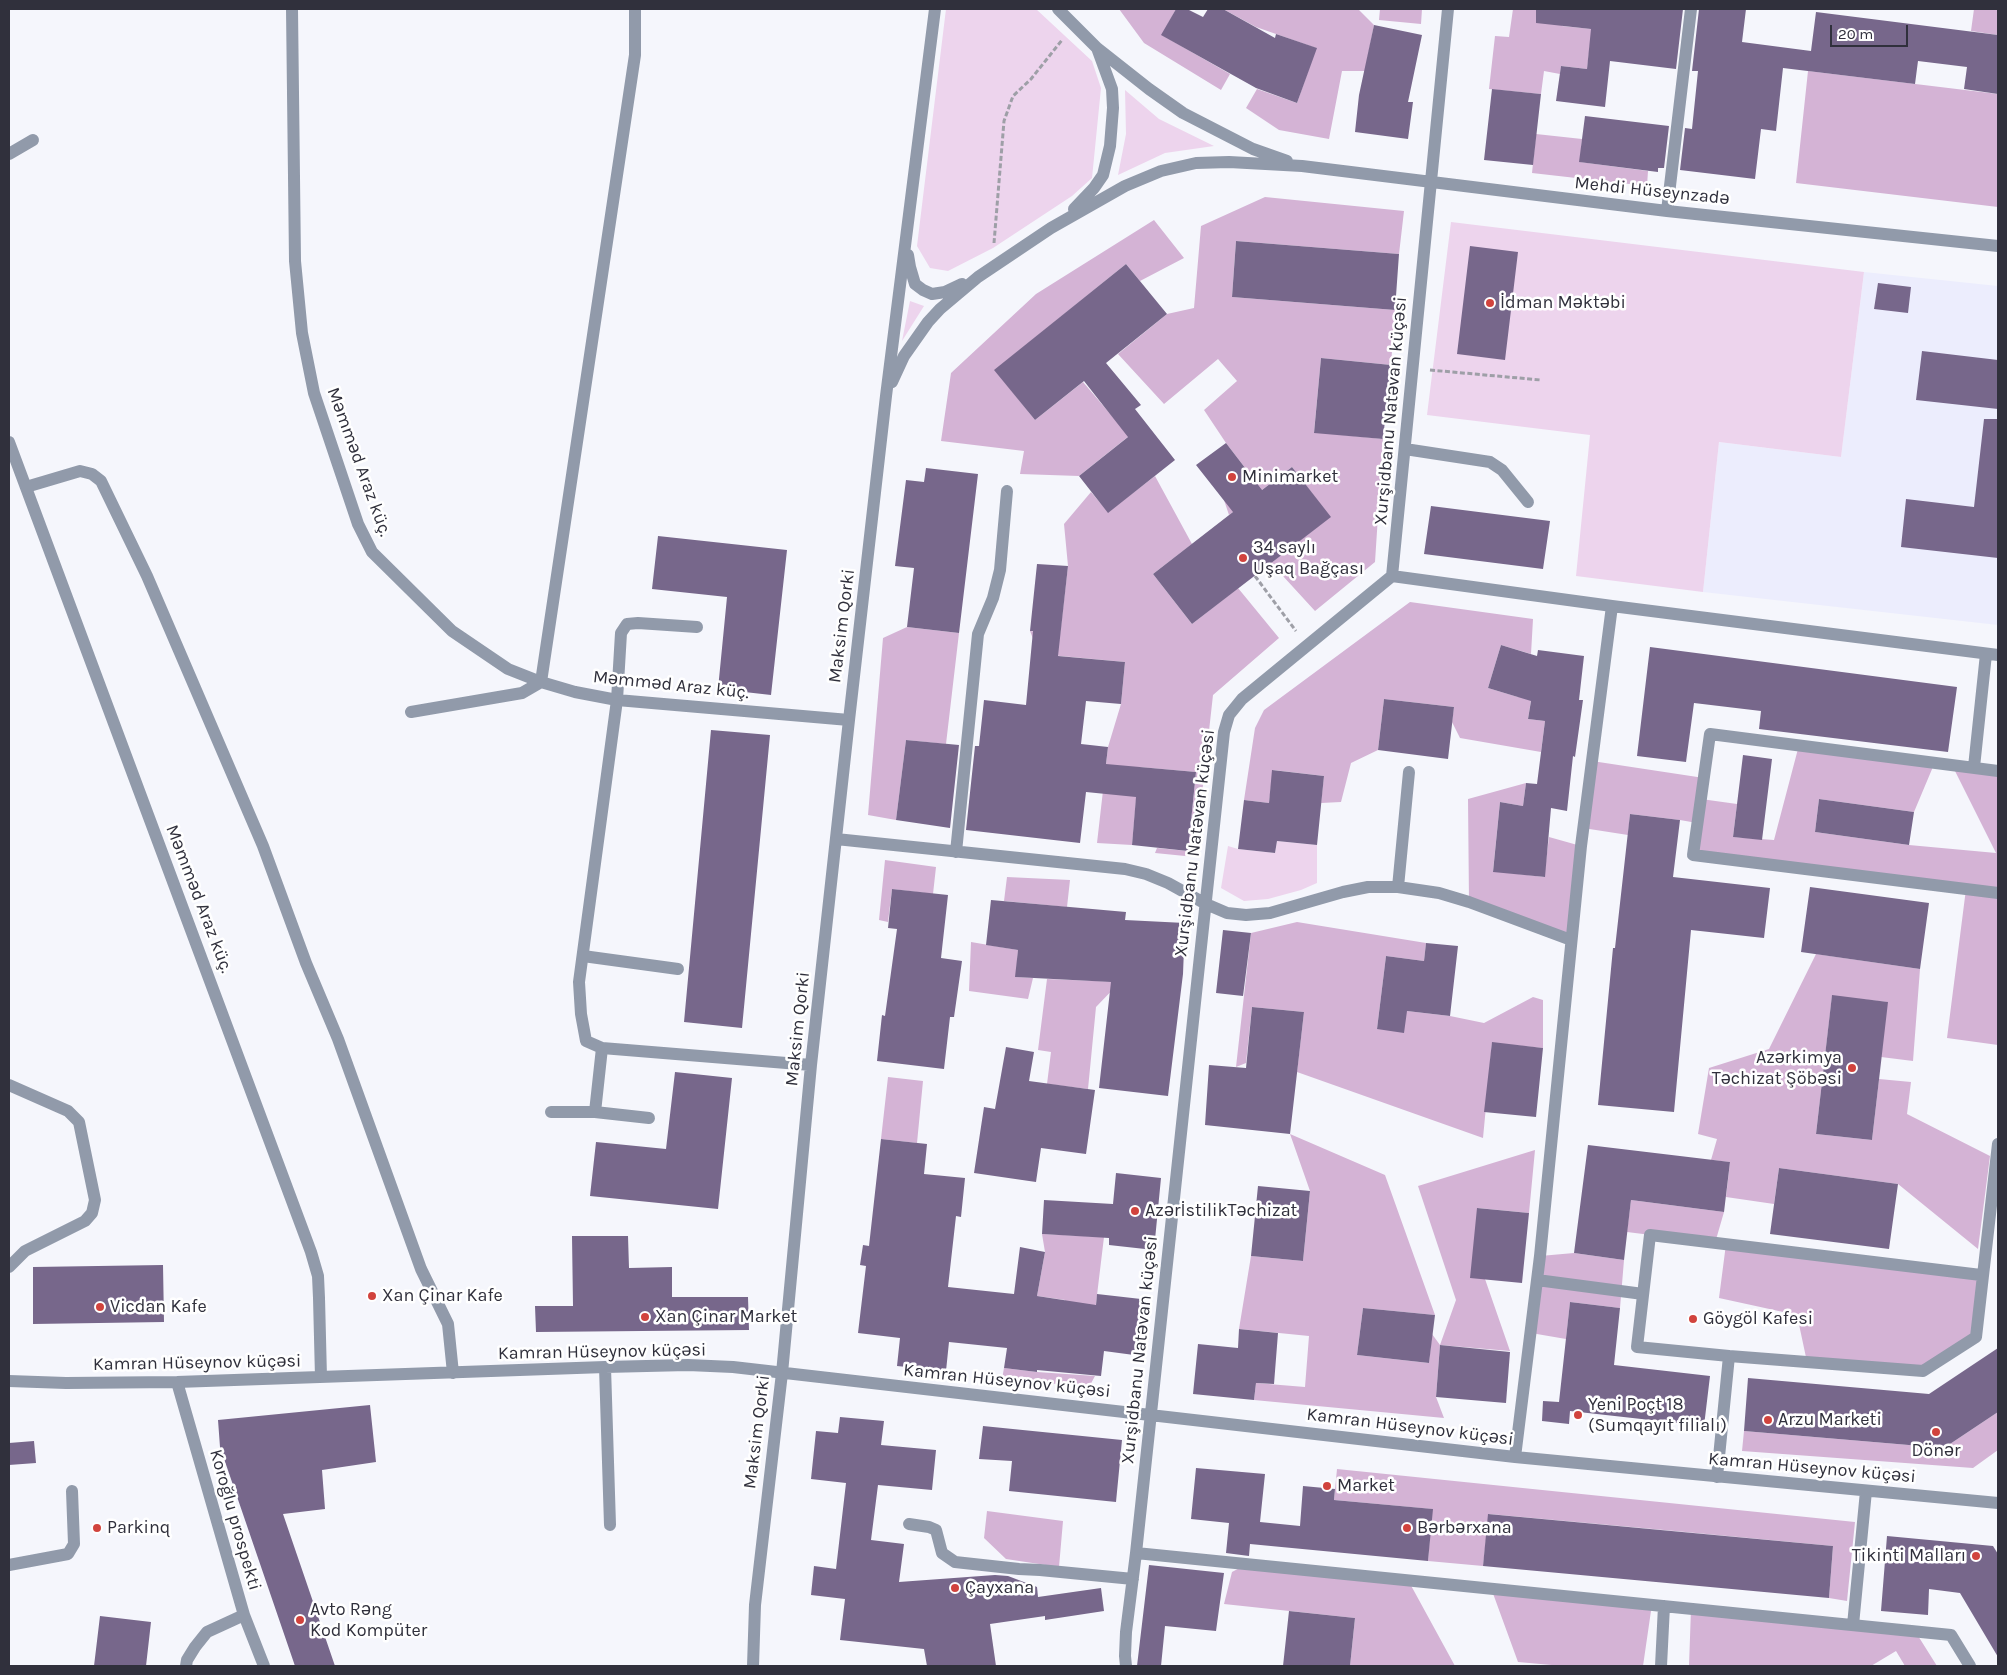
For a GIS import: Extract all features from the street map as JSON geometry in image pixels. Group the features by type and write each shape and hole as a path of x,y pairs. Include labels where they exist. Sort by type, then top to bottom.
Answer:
{"street":[{"name":"Məmməd Araz küç.","path":"292,9 295,261 302,333 314,393 358,524 372,552 452,631 508,669 541,682 576,692 617,700 849,720"},
{"path":"411,712 522,694 541,682 635,55 635,9"},
{"path":"935,9 906,237 910,267 915,284 932,294 946,292 978,277"},
{"path":"1058,9 1097,48 1183,113 1253,149 1302,166"},
{"name":"Xurşidbanu Natəvan küçəsi","path":"1126,1666 1126,1632 1224,732 1229,715 1242,699 1392,576 1448,9"},
{"path":"1667,211 1691,9"},
{"path":"1051,228 1081,203 1103,175 1110,146 1113,108 1112,89 1097,48"},
{"path":"9,154 33,140"},
{"path":"886,396 904,356 928,322 940,309 978,277 1051,228 1125,186 1161,171 1196,163 1229,162 1302,166"},
{"name":"Mehdi Hüseynzadə","path":"1302,166 1667,211 1998,246"},
{"name":"Maksim Qorki","path":"753,1666 755,1605 782,1373 811,1065 886,396 906,237"},
{"name":"Məmməd Araz küç.","path":"9,442 311,1252 318,1276 320,1298 321,1377"},
{"path":"1404,449 1490,462 1502,470 1528,502"},
{"path":"26,487 80,472 92,474 101,481 147,576 262,846 306,963 338,1039 421,1269 448,1324 453,1373"},
{"path":"956,852 978,634 992,598 1000,570 1007,491"},
{"path":"1392,576 1992,654 1974,767"},
{"path":"1515,1457 1537,1280 1583,828 1612,606"},
{"path":"697,627 627,624 621,633 617,700 579,982 581,1014 586,1041 602,1048 811,1065"},
{"path":"1998,771 1710,734 1693,855 1998,893"},
{"path":"1398,887 1409,772"},
{"path":"836,839 1125,869 1146,874 1168,883 1227,913 1246,915 1270,912 1368,887 1398,887 1439,894 1469,902 1571,940"},
{"path":"583,956 678,969"},
{"path":"595,1112 602,1048"},
{"path":"9,1085 68,1111 79,1122 95,1200 92,1213 85,1221 25,1251 9,1267"},
{"path":"551,1112 595,1112 649,1118"},
{"path":"1981,1275 1650,1235 1637,1347 1923,1371 1976,1337 1981,1275 1998,1144"},
{"path":"1537,1280 1643,1294"},
{"path":"1717,1477 1730,1356"},
{"path":"605,1367 610,1525"},
{"name":"Kamran Hüseynov küçəsi","path":"9,1381 66,1383 177,1382 605,1367 732,1367 1515,1457 1998,1503"},
{"name":"Koroğlu prospekti","path":"177,1382 244,1615 264,1666"},
{"path":"9,1565 68,1554 74,1544 72,1491"},
{"path":"1853,1625 1866,1491"},
{"path":"909,1524 936,1530 942,1553 955,1562 1133,1579"},
{"path":"1136,1553 1951,1635 1970,1666"},
{"path":"1660,1666 1664,1606"},
{"path":"186,1666 187,1660 195,1647 207,1632 244,1615"}],"path":[{"path":"993,248 1004,121 1013,96 1031,79 1065,36"},
{"path":"1412,368 1541,380"},
{"path":"1255,576 1306,646"}],"shaded area":[{"path":"946,9 1036,9 1092,61 1101,88 1092,178 1072,196 993,248 948,271 930,268 917,246"},
{"path":"1119,9 1176,9 1162,35 1230,74 1221,90 1144,43"},
{"path":"1223,9 1358,9 1374,25 1365,71 1342,71 1329,139 1279,130 1246,108 1257,89 1297,103 1316,48 1256,27"},
{"path":"1380,9 1422,9 1421,24 1379,20"},
{"path":"1513,9 1564,9 1562,26 1592,29 1587,69 1561,66 1560,74 1544,71 1541,94 1489,89 1495,36 1509,37"},
{"path":"1974,9 1998,9 1998,35 1971,31"},
{"path":"1808,71 1998,94 1998,207 1796,183"},
{"path":"1125,90 1159,119 1214,146 1165,153 1118,175 1126,134"},
{"path":"1536,134 1582,139 1580,162 1648,171 1647,186 1532,173"},
{"path":"1265,197 1404,211 1399,254 1236,241 1232,297 1395,310 1391,365 1321,358 1314,432 1383,439 1375,562 1315,611 1271,563 1330,517 1292,467 1229,515 1224,500 1252,477 1204,410 1237,381 1218,359 1164,404 1118,354 1167,314 1194,308 1201,226"},
{"path":"1154,220 1184,258 1140,281 1126,264 995,370 1035,420 1083,382 1129,436 1079,476 1020,474 1024,451 941,441 951,373 1036,294"},
{"path":"1451,222 1864,272 1841,457 1719,442 1703,592 1576,576 1590,435 1427,415"},
{"path":"1864,272 1998,286 1998,625 1703,592 1719,442 1841,457"},
{"path":"910,301 924,306 902,341"},
{"path":"1155,476 1192,544 1153,574 1192,624 1238,588 1279,638 1213,695 1195,857 1155,853 1157,848 1188,851 1196,772 1139,767 1132,845 1097,843 1108,747 1121,704 1125,662 1039,654 1030,631 1060,634 1068,566 1064,524 1091,492 1108,512"},
{"path":"1410,602 1533,619 1531,654 1501,645 1488,688 1518,697 1532,694 1528,719 1545,721 1541,752 1460,738 1452,722 1454,707 1384,699 1378,750 1351,763 1341,802 1321,803 1324,776 1273,770 1269,803 1244,800 1255,728 1264,710"},
{"path":"907,627 959,633 946,744 906,740 896,820 868,815 883,638"},
{"path":"1799,745 1935,762 1914,812 1819,799 1815,832 1909,845 1996,853 1952,765 1998,771 1998,1045 1947,1038 1966,889 1693,855 1697,823 1680,820 1630,814 1628,835 1583,828 1592,761 1704,778 1701,799 1737,804 1733,837 1774,840"},
{"path":"1526,783 1523,806 1500,802 1493,871 1544,877 1549,837 1581,846 1571,940 1469,902 1468,799"},
{"path":"1277,841 1317,845 1317,883 1301,890 1268,899 1244,901 1221,888 1228,846 1275,853"},
{"path":"885,860 936,867 933,894 892,889 888,922 879,920"},
{"path":"1007,877 1070,880 1067,907 1004,901"},
{"path":"1297,922 1426,943 1424,961 1386,956 1377,1029 1407,1011 1450,1016 1484,1023 1533,997 1543,1000 1543,1048 1492,1043 1483,1138 1297,1072 1304,1012 1252,1007 1246,1063 1236,1067 1251,933"},
{"path":"971,942 1018,950 1016,977 1033,978 1028,999 969,991"},
{"path":"1816,954 1920,969 1913,1061 1881,1057 1887,1002 1832,996 1816,1134 1872,1140 1879,1079 1911,1082 1907,1114 1990,1156 1978,1249 1898,1184 1779,1168 1774,1204 1726,1197 1730,1162 1711,1160 1717,1139 1698,1134 1709,1068 1769,1049"},
{"path":"1047,979 1120,982 1096,1007 1088,1089 1047,1084 1051,1052 1038,1050"},
{"path":"888,1077 923,1081 917,1143 881,1139"},
{"path":"1290,1134 1385,1175 1435,1315 1363,1308 1357,1355 1429,1363 1432,1334 1440,1345 1436,1397 1444,1418 1254,1400 1256,1383 1305,1387 1309,1336 1239,1329 1251,1256 1303,1261 1310,1191"},
{"path":"1535,1150 1529,1213 1478,1208 1485,1279 1510,1351 1440,1345 1456,1300 1418,1186"},
{"path":"1631,1200 1724,1212 1715,1243 1627,1232"},
{"path":"1042,1234 1104,1237 1094,1320 1064,1316 1065,1300 1037,1296 1045,1252"},
{"path":"1726,1244 1981,1275 1976,1337 1923,1371 1807,1362 1797,1315 1719,1298"},
{"path":"1574,1253 1624,1260 1620,1308 1570,1302 1566,1339 1531,1333 1540,1256"},
{"path":"1004,1368 1095,1376 1089,1387 1002,1379"},
{"path":"1998,1412 1998,1450 1973,1468 1742,1451 1744,1431 1944,1448"},
{"path":"1337,1469 1855,1522 1847,1601 1829,1598 1833,1546 1489,1514 1483,1566 1428,1561 1432,1509 1334,1500"},
{"path":"987,1511 1063,1521 1059,1567 1006,1559 984,1538"},
{"path":"1247,1564 1408,1580 1455,1666 1350,1666 1355,1618 1224,1604 1232,1572"},
{"path":"1491,1588 1652,1604 1643,1666 1563,1666 1518,1662"},
{"path":"1691,1609 1915,1631 1937,1666 1905,1666 1896,1651 1871,1666 1689,1666"}],"building":[{"path":"1176,9 1187,9 1203,17 1208,9 1223,9 1275,38 1276,34 1317,48 1297,103 1256,88 1161,35"},
{"path":"1536,9 1683,9 1676,69 1610,61 1605,107 1556,101 1561,66 1587,69 1591,29 1536,23"},
{"path":"1699,9 1746,9 1742,42 1811,51 1816,12 1998,35 1998,94 1964,89 1967,67 1918,61 1915,84 1783,68 1776,131 1761,129 1755,179 1680,170 1685,128 1692,129 1698,71 1692,71"},
{"path":"1374,25 1422,35 1408,102 1413,102 1408,139 1355,132 1359,95"},
{"path":"1492,89 1541,94 1533,165 1484,160"},
{"path":"1585,116 1669,126 1664,168 1658,168 1658,172 1579,162"},
{"path":"1236,241 1399,254 1395,310 1232,297"},
{"path":"1470,246 1518,252 1505,360 1457,354"},
{"path":"1126,264 1167,314 1106,363 1141,405 1135,409 1175,460 1108,513 1079,476 1128,437 1084,381 1035,420 994,370"},
{"path":"1878,283 1911,287 1908,313 1874,309"},
{"path":"1922,351 1998,360 1998,409 1916,400"},
{"path":"1321,358 1391,365 1383,439 1314,433"},
{"path":"1984,419 1998,419 1998,558 1901,547 1906,499 1974,507"},
{"path":"1226,443 1262,490 1292,467 1331,517 1192,624 1153,574 1233,512 1196,465"},
{"path":"926,468 978,474 959,633 907,627 914,568 895,566 906,480 924,482"},
{"path":"1431,506 1550,521 1543,569 1424,554"},
{"path":"658,536 787,550 771,695 718,689 727,597 652,589"},
{"path":"1037,564 1068,566 1058,656 1125,662 1121,704 1086,701 1081,744 1108,747 1106,764 1196,772 1188,851 1132,845 1136,797 1086,792 1080,843 966,830 975,746 979,746 984,700 1026,705 1033,631 1030,631"},
{"path":"1501,645 1537,656 1538,650 1584,656 1579,700 1583,700 1575,757 1573,756 1567,811 1551,808 1545,877 1493,872 1500,802 1523,806 1526,783 1537,784 1545,721 1528,719 1531,701 1488,688"},
{"path":"1650,647 1957,687 1948,752 1759,729 1761,711 1694,703 1686,762 1637,756"},
{"path":"1384,699 1454,707 1448,759 1378,750"},
{"path":"711,730 770,735 742,1028 684,1022"},
{"path":"906,740 959,745 950,828 896,820"},
{"path":"1743,755 1772,759 1762,840 1733,837"},
{"path":"1272,770 1324,776 1317,845 1277,841 1275,853 1238,849 1244,800 1269,803"},
{"path":"1819,799 1914,812 1909,845 1815,832"},
{"path":"1630,814 1680,820 1673,877 1770,888 1764,938 1691,930 1674,1112 1598,1105 1613,948 1615,948"},
{"path":"1810,887 1929,903 1920,969 1801,952"},
{"path":"892,889 948,895 941,958 962,961 954,1017 950,1017 944,1069 877,1061 882,1015 885,1016 897,929 888,928"},
{"path":"991,900 1126,912 1125,920 1185,923 1183,974 1168,1096 1099,1088 1111,982 1015,977 1018,950 986,945"},
{"path":"1223,930 1251,933 1243,996 1216,993"},
{"path":"1426,943 1458,946 1450,1016 1407,1011 1404,1033 1377,1029 1386,956 1424,961"},
{"name":"Azərkimya Təchizat Şöbəsi","path":"1832,995 1888,1002 1872,1140 1816,1134"},
{"path":"1252,1007 1304,1012 1290,1134 1205,1125 1209,1065 1246,1068"},
{"path":"1492,1042 1543,1048 1536,1117 1484,1112"},
{"path":"1006,1047 1034,1052 1029,1081 1095,1090 1086,1154 1041,1148 1036,1182 974,1173 984,1107 995,1109"},
{"path":"675,1072 732,1078 718,1209 590,1196 596,1142 666,1149"},
{"path":"881,1139 927,1144 924,1174 965,1178 961,1217 956,1216 948,1287 1014,1294 1020,1247 1045,1252 1037,1296 1096,1305 1097,1294 1141,1299 1134,1355 1104,1351 1101,1376 1037,1370 1037,1372 1004,1368 1007,1348 949,1342 946,1371 897,1366 900,1338 858,1333 866,1266 860,1265 863,1245 869,1246"},
{"path":"1588,1145 1730,1162 1724,1212 1631,1200 1624,1260 1574,1253"},
{"path":"1779,1168 1898,1184 1889,1249 1770,1234"},
{"path":"1116,1173 1161,1178 1154,1250 1109,1245 1109,1238 1042,1234 1044,1200 1113,1204"},
{"path":"1258,1186 1310,1191 1303,1261 1251,1256"},
{"path":"1477,1208 1529,1213 1522,1283 1470,1278"},
{"path":"572,1236 628,1236 629,1268 672,1267 672,1297 748,1297 749,1330 536,1332 535,1306 573,1306"},
{"path":"163,1265 164,1322 33,1324 33,1267"},
{"path":"1570,1302 1620,1308 1614,1365 1710,1376 1704,1426 1570,1411 1569,1424 1542,1421 1543,1401 1559,1402"},
{"path":"1363,1308 1435,1315 1429,1363 1357,1355"},
{"path":"1239,1329 1278,1333 1274,1384 1256,1383 1254,1400 1193,1394 1198,1344 1238,1348"},
{"path":"1440,1345 1510,1352 1506,1403 1436,1397"},
{"path":"1998,1348 1998,1412 1944,1448 1744,1431 1748,1378 1929,1394"},
{"path":"370,1405 376,1462 322,1470 325,1509 283,1514 335,1666 295,1666 220,1447 218,1420"},
{"path":"840,1417 884,1421 881,1445 936,1450 932,1490 878,1485 871,1540 904,1544 899,1582 995,1575 1008,1576 1037,1587 1038,1597 1101,1588 1104,1611 1045,1620 1045,1616 990,1624 996,1666 927,1666 924,1649 840,1640 845,1599 811,1595 814,1566 836,1569 846,1483 811,1479 816,1431 838,1433"},
{"path":"983,1426 1122,1440 1116,1502 1009,1491 1012,1461 979,1459"},
{"path":"34,1441 36,1463 9,1465 9,1443"},
{"path":"1196,1468 1265,1474 1260,1522 1300,1526 1303,1486 1335,1489 1334,1500 1433,1509 1428,1561 1250,1544 1249,1556 1226,1553 1229,1523 1191,1519"},
{"path":"1488,1514 1833,1546 1829,1598 1483,1566"},
{"path":"1887,1536 1993,1546 1998,1554 1998,1657 1960,1593 1929,1589 1928,1615 1881,1611"},
{"path":"1149,1565 1224,1573 1216,1631 1165,1626 1161,1666 1137,1666"},
{"path":"1289,1611 1355,1618 1350,1666 1283,1666"},
{"path":"100,1616 151,1622 146,1666 94,1666"}],"place":[{"name":"İdman Məktəbi","path":"1490,303"},
{"name":"Minimarket","path":"1232,477"},
{"name":"34 saylı Uşaq Bağçası","path":"1243,558"},
{"name":"Azərkimya Təchizat Şöbəsi","path":"1852,1068"},
{"name":"AzərİstilikTəchizat","path":"1135,1211"},
{"name":"Xan Çinar Kafe","path":"372,1296"},
{"name":"Vicdan Kafe","path":"100,1307"},
{"name":"Xan Çinar Market","path":"645,1317"},
{"name":"Göygöl Kafesi","path":"1693,1319"},
{"name":"Yeni Poçt 18 (Sumqayıt filialı)","path":"1578,1415"},
{"name":"Arzu Marketi","path":"1768,1420"},
{"name":"Dönər","path":"1936,1432"},
{"name":"Market","path":"1327,1486"},
{"name":"Parkinq","path":"97,1528"},
{"name":"Bərbərxana","path":"1407,1528"},
{"name":"Tikinti Malları","path":"1976,1556"},
{"name":"Çayxana","path":"955,1588"},
{"name":"Avto Rəng Kod Kompüter","path":"300,1620"}]}
